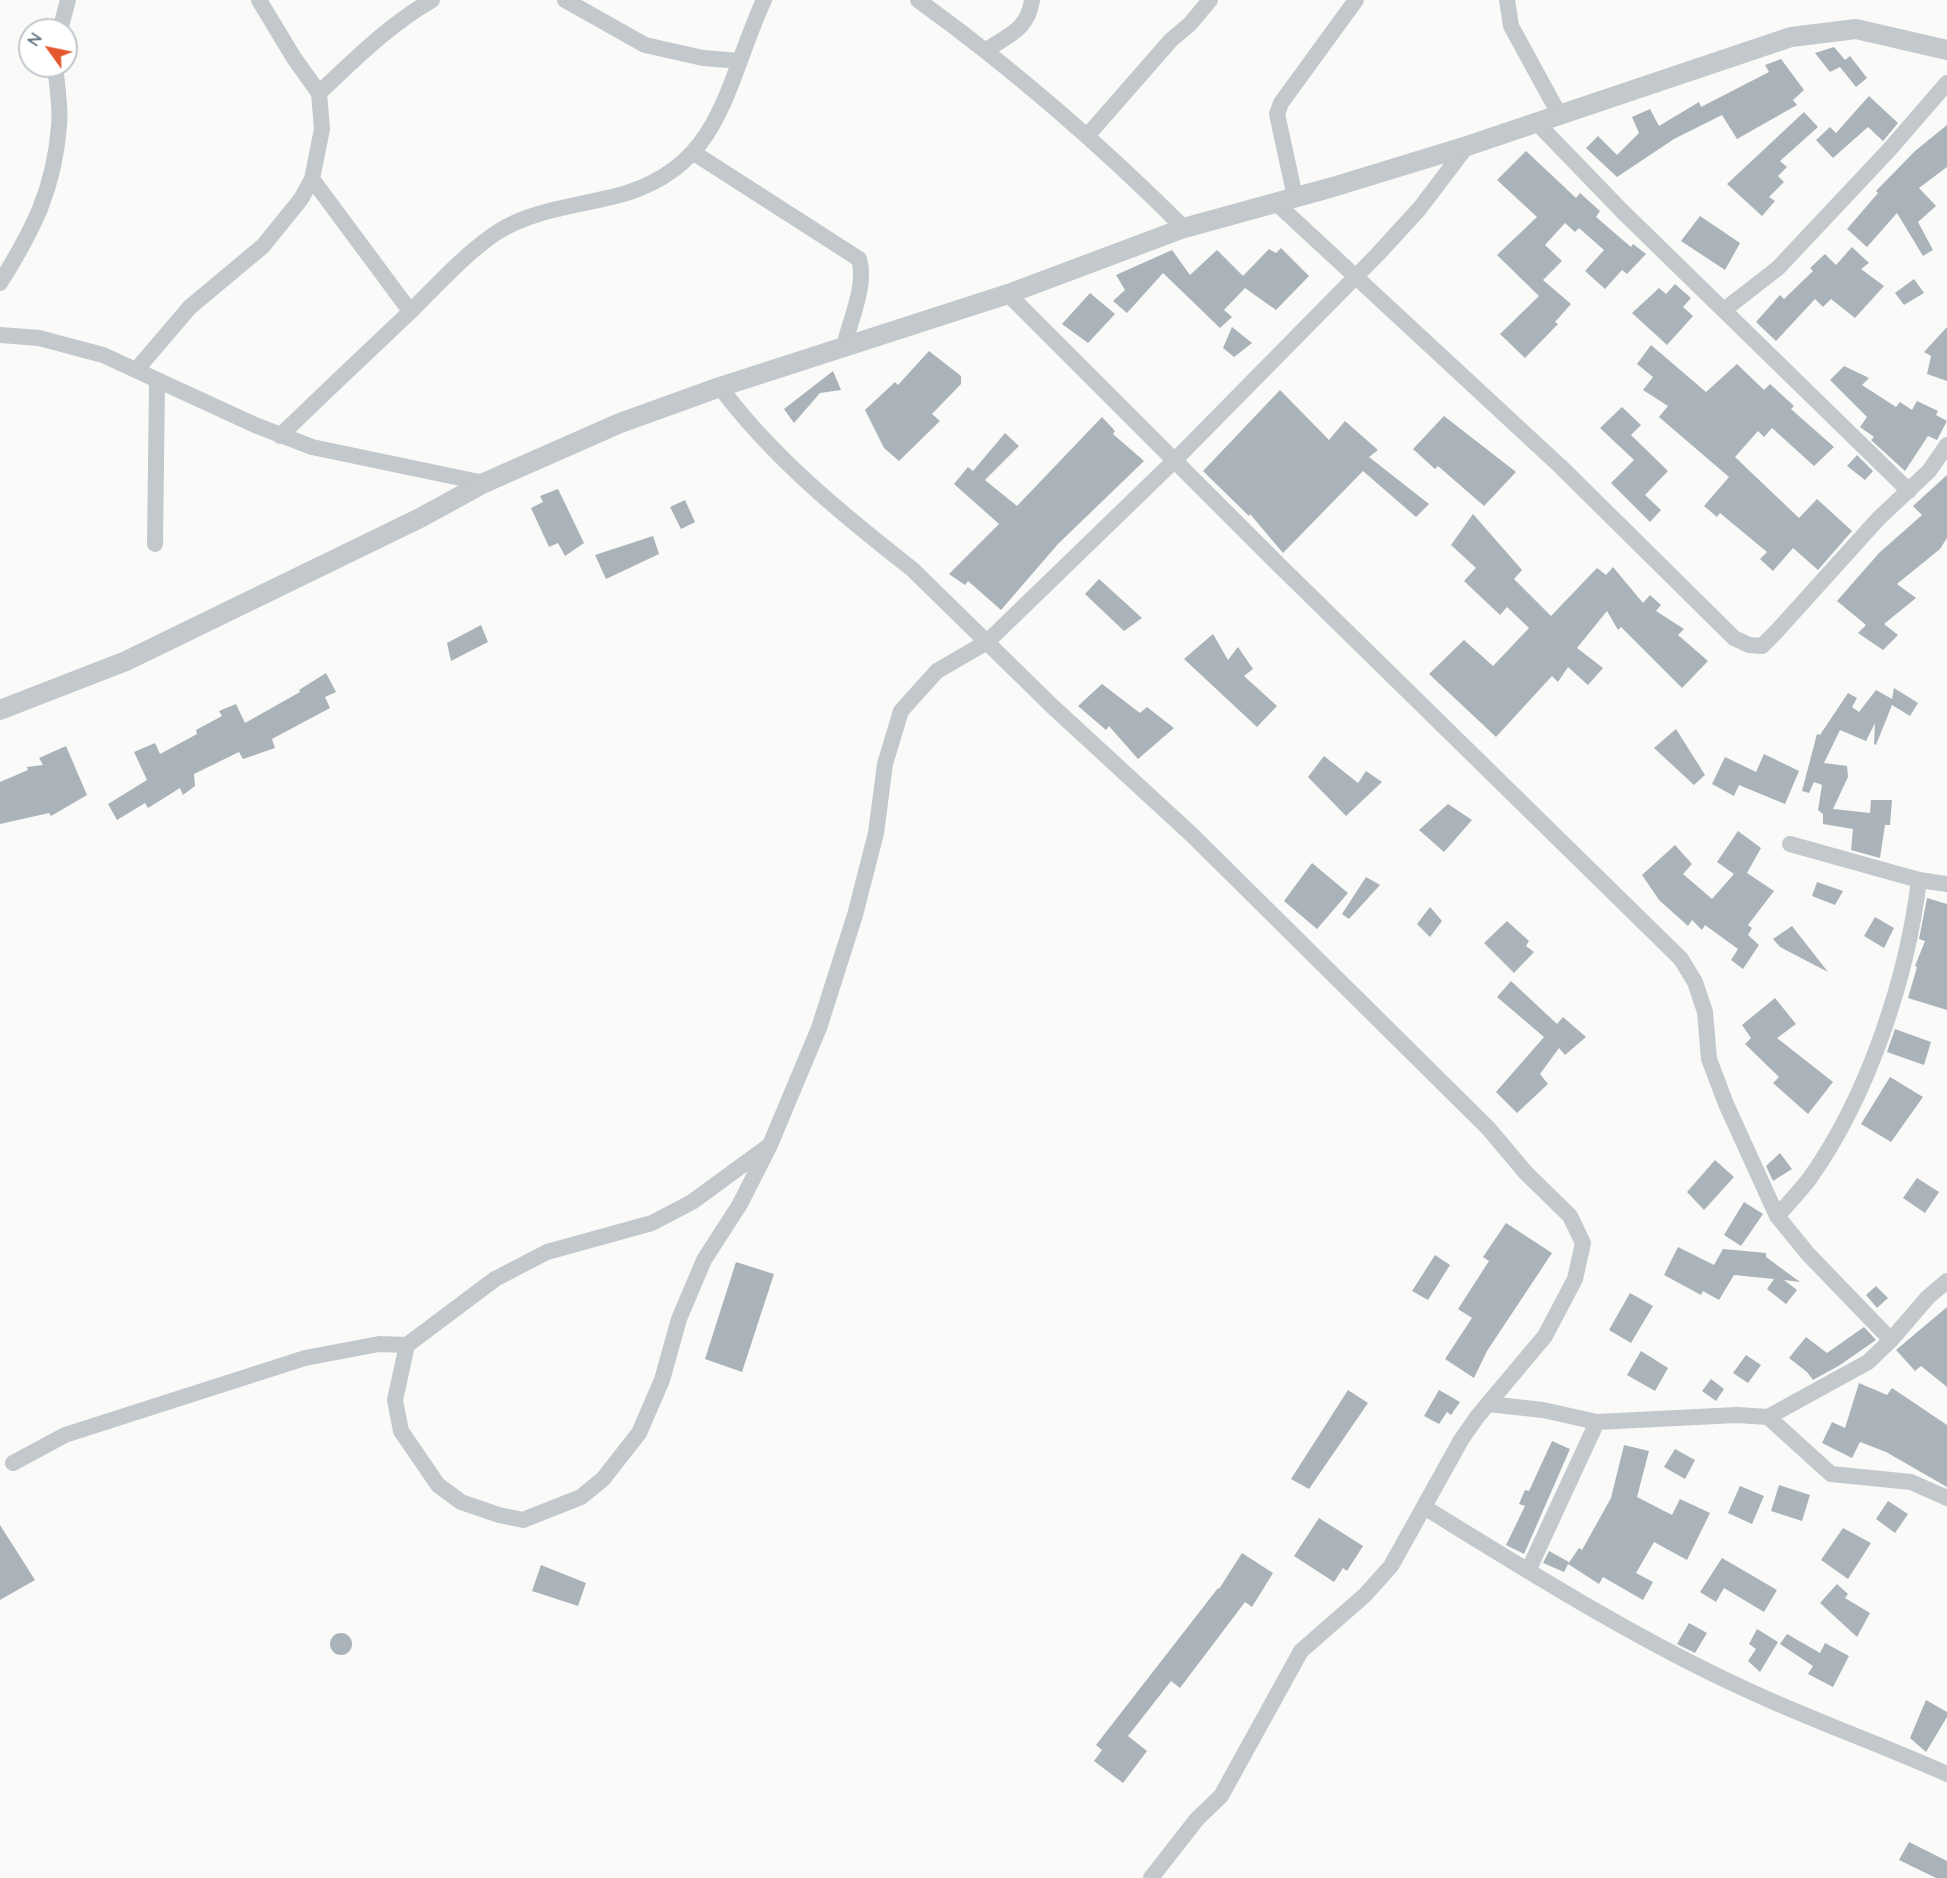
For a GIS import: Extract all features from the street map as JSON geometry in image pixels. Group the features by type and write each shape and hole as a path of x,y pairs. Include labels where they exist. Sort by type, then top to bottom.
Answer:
{"street":[{"path":"63,18 68,0"},
{"path":"137,369 190,307 263,246 302,199 312,179 322,129 319,93 294,58 259,0"},
{"path":"319,93 358,56 416,9 432,0"},
{"path":"565,0 645,45 703,58 740,61"},
{"path":"280,436 451,271 505,227 544,213 628,194 664,178 694,153 712,129 765,0"},
{"path":"918,0 985,51 1087,136 1184,228"},
{"path":"985,51 1024,26 1030,15 1032,0"},
{"path":"1087,136 1171,40 1190,24 1210,0"},
{"path":"1295,197 1277,114 1281,103 1356,0"},
{"path":"1507,0 1511,26 1559,114"},
{"path":"0,710 126,661 420,518 484,483 620,423 720,387 844,346 881,337 1008,294 1184,228 1467,146 1767,44 1800,35 1856,29 1947,50"},
{"path":"0,283 31,234 42,210 60,124 56,78"},
{"path":"1724,310 1778,268 1889,150 1947,82"},
{"path":"1537,123 1622,211 1909,491"},
{"path":"407,1345 395,1400 401,1431 438,1485 461,1502 499,1515 523,1520 581,1497 603,1479 639,1433 662,1380 679,1319 704,1260 740,1204 770,1145 819,1028 876,833 885,764 901,711 937,670 987,642 1174,461 1419,208 1467,146"},
{"path":"694,153 859,259 862,269 860,284 844,346"},
{"path":"312,179 410,311"},
{"path":"1275,202 1561,468 1734,638 1749,645 1762,646 1776,632 1879,518 1929,471 1947,445"},
{"path":"1008,294 1174,461 1681,959 1695,982 1705,1012 1710,1059 1726,1104 1777,1216 1808,1254 1891,1340"},
{"path":"0,335 39,338 102,355 280,436 312,447 484,483"},
{"path":"155,543 157,382"},
{"path":"720,387 747,424 855,525 912,569 1329,969 1488,1128 1527,1173 1570,1216 1583,1243 1575,1279 1545,1336 1488,1404 1448,1459 1391,1566 1377,1583 1300,1651 1221,1796 1197,1819 1152,1878"},
{"path":"1790,844 1919,880 1947,884"},
{"path":"1777,1216 1809,1179 1832,1143 1874,1053 1913,928 1919,880"},
{"path":"13,1463 65,1436 305,1358 379,1344 407,1345 495,1279 547,1252 652,1223 692,1202 770,1145"},
{"path":"1488,1404 1543,1410 1597,1422 1737,1415 1768,1418 1868,1362 1891,1340 1928,1297 1947,1281"},
{"path":"1768,1418 1831,1474 1911,1482 1947,1498"},
{"path":"1528,1571 1597,1422"},
{"path":"1424,1507 1528,1571 1728,1681 1947,1774"}],"building":[{"path":"1834,47 1845,60 1850,56 1867,78 1856,87 1840,67 1830,72 1815,53"},
{"path":"1781,59 1804,90 1793,100 1797,105 1737,139 1722,115 1674,139 1617,177 1586,148 1598,136 1617,155 1639,133 1632,117 1650,109 1659,126 1699,102 1701,107 1769,72 1765,65"},
{"path":"1869,96 1898,123 1883,141 1868,127 1833,158 1816,140 1830,127 1836,133"},
{"path":"1804,112 1818,127 1780,161 1787,167 1778,176 1784,182 1769,197 1775,201 1762,216 1727,184"},
{"path":"1947,125 1947,167 1919,188 1936,206 1918,222 1933,250 1923,256 1897,213 1867,247 1847,229 1878,193 1876,191 1915,151"},
{"path":"1526,151 1576,198 1580,193 1600,211 1596,217 1631,247 1633,244 1646,254 1627,274 1622,270 1605,289 1585,271 1604,250 1579,228 1575,232 1565,223 1545,245 1562,261 1543,280 1571,304 1555,322 1558,324 1525,358 1500,334 1539,296 1497,255 1537,217 1497,180"},
{"path":"1700,216 1740,243 1725,270 1681,241"},
{"path":"1852,247 1869,263 1861,269 1884,286 1855,318 1831,299 1823,307 1815,299 1776,341 1756,322 1780,295 1784,299 1813,271 1810,268 1825,254 1836,265"},
{"path":"1281,248 1309,276 1276,310 1245,288 1224,310 1232,317 1220,328 1163,273 1127,313 1113,301 1125,290 1116,275 1172,250 1190,275 1217,250 1243,276 1269,249 1276,253"},
{"path":"1914,279 1924,293 1904,305 1895,293"},
{"path":"1675,284 1691,298 1683,307 1693,316 1667,345 1632,313 1659,288 1666,294"},
{"path":"1090,293 1115,314 1088,343 1062,324"},
{"path":"1232,327 1252,343 1234,357 1223,348"},
{"path":"1947,327 1947,381 1927,374 1931,356 1924,352"},
{"path":"1651,345 1706,392 1737,364 1764,390 1770,384 1794,406 1791,409 1834,447 1814,466 1772,428 1764,437 1758,431 1735,457 1799,518 1817,499 1852,531 1818,570 1793,548 1773,571 1760,559 1767,552 1720,513 1717,517 1704,506 1729,477 1659,417 1668,406 1643,390 1653,377 1637,364"},
{"path":"929,351 961,376 961,384 932,414 940,421 899,461 884,448 865,410 895,382 898,385"},
{"path":"1844,366 1869,378 1862,385 1896,407 1900,402 1912,410 1917,401 1938,411 1936,415 1947,421 1937,440 1928,436 1905,471 1871,440 1874,437 1860,427 1867,417 1830,380"},
{"path":"833,371 841,390 820,393 794,423 784,409"},
{"path":"1280,390 1329,440 1345,421 1378,450 1369,457 1429,504 1416,517 1363,471 1283,553 1250,514 1249,516 1203,471"},
{"path":"1622,407 1641,425 1631,435 1668,471 1645,495 1661,510 1650,522 1611,483 1634,460 1600,428"},
{"path":"1444,416 1516,472 1484,506 1438,466 1435,469 1413,449"},
{"path":"1102,417 1115,431 1113,434 1144,461 1058,544 1001,610 968,581 965,585 949,574 999,524 954,484 968,467 973,471 1005,433 1019,446 985,480 1017,506"},
{"path":"1857,455 1873,471 1865,480 1847,466"},
{"path":"1947,475 1947,538 1940,549 1897,584 1916,598 1884,624 1898,635 1883,650 1858,633 1866,625 1837,601 1879,553 1922,515 1913,506"},
{"path":"558,489 584,543 565,556 558,543 549,547 531,508 543,502 540,496"},
{"path":"685,500 695,522 681,529 670,507"},
{"path":"1473,514 1522,570 1514,579 1551,616 1597,568 1606,575 1613,567 1643,603 1650,595 1661,605 1656,611 1684,629 1678,635 1708,661 1682,688 1621,627 1618,630 1607,611 1577,648 1603,668 1588,685 1568,667 1558,682 1552,676 1496,737 1429,674 1464,640 1493,666 1529,628 1507,607 1500,615 1464,581 1476,568 1451,545"},
{"path":"653,536 659,554 606,579 595,555"},
{"path":"1099,579 1142,618 1124,631 1085,594"},
{"path":"481,625 488,642 451,661 447,643"},
{"path":"1213,634 1228,660 1238,647 1253,669 1244,676 1277,706 1257,727 1184,659"},
{"path":"326,673 336,692 325,697 330,708 272,739 275,748 243,759 239,752 194,774 195,786 183,795 180,788 148,808 145,803 117,820 108,804 147,780 134,752 155,743 160,754 197,734 196,730 222,716 219,711 236,704 245,723 300,692 299,690"},
{"path":"1102,684 1140,713 1147,707 1174,728 1138,759 1109,726 1106,730 1078,706"},
{"path":"1894,688 1918,703 1910,716 1892,705 1876,745 1874,744 1875,723 1866,741 1840,730 1824,763 1847,766 1848,777 1833,809 1870,813 1871,800 1892,800 1890,825 1885,825 1880,858 1851,850 1853,829 1823,824 1823,814 1818,810 1822,785 1814,782 1809,793 1802,791 1817,734 1820,735 1848,693 1857,698 1852,707 1859,712 1876,690 1892,699"},
{"path":"1676,729 1705,775 1694,785 1654,748"},
{"path":"66,746 87,795 51,816 49,813 0,824 0,782 28,770 27,767 43,765 39,758"},
{"path":"1764,754 1799,771 1785,804 1739,785 1734,796 1712,784 1725,757 1756,772"},
{"path":"1324,756 1358,783 1366,771 1382,782 1346,816 1308,777"},
{"path":"1448,804 1472,820 1444,852 1419,830"},
{"path":"1738,831 1761,848 1747,873 1774,891 1748,925 1752,928 1748,935 1759,945 1743,969 1731,960 1738,949 1705,925 1702,930 1692,920 1688,926 1659,900 1642,875 1675,845 1692,864 1683,874 1712,899 1734,874 1717,862"},
{"path":"1312,863 1348,893 1317,929 1284,901"},
{"path":"1366,877 1380,885 1349,919 1342,914"},
{"path":"1817,882 1843,891 1835,905 1812,896"},
{"path":"1927,898 1947,904 1947,1010 1908,998 1917,967 1915,966 1925,941 1919,939"},
{"path":"1430,907 1442,921 1430,937 1417,924"},
{"path":"1875,917 1894,928 1884,948 1864,936"},
{"path":"1507,921 1529,941 1526,946 1534,952 1514,973 1484,943"},
{"path":"1792,926 1828,972 1780,947 1773,939"},
{"path":"1511,981 1557,1024 1563,1017 1586,1037 1565,1055 1559,1048 1540,1074 1548,1084 1517,1113 1496,1092 1544,1037 1497,997"},
{"path":"1775,998 1796,1024 1777,1038 1833,1082 1808,1114 1773,1083 1779,1077 1745,1044 1751,1038 1742,1025"},
{"path":"1895,1029 1931,1042 1924,1065 1887,1052"},
{"path":"1890,1077 1923,1097 1891,1142 1861,1124"},
{"path":"1780,1153 1792,1169 1773,1181 1766,1166"},
{"path":"1715,1160 1734,1177 1704,1210 1687,1192"},
{"path":"1917,1178 1939,1192 1925,1213 1903,1198"},
{"path":"1744,1202 1763,1214 1741,1246 1724,1235"},
{"path":"1506,1223 1552,1253 1487,1351 1474,1378 1445,1359 1472,1318 1458,1309 1489,1261 1483,1257"},
{"path":"1678,1247 1714,1265 1723,1249 1766,1253 1766,1257 1800,1282 1784,1280 1797,1290 1786,1304 1767,1289 1774,1279 1734,1275 1719,1300 1703,1291 1701,1295 1664,1275"},
{"path":"1435,1255 1450,1265 1428,1300 1412,1291"},
{"path":"736,1262 774,1274 742,1372 705,1359"},
{"path":"1876,1286 1888,1298 1877,1308 1866,1295"},
{"path":"1630,1293 1653,1306 1631,1343 1609,1330"},
{"path":"1947,1307 1947,1387 1921,1366 1915,1371 1896,1350"},
{"path":"1864,1327 1876,1340 1840,1365 1813,1380 1807,1372 1789,1358 1806,1337 1827,1353"},
{"path":"1641,1351 1668,1368 1655,1391 1627,1375"},
{"path":"1746,1355 1761,1365 1748,1383 1733,1373"},
{"path":"1711,1379 1724,1389 1716,1401 1702,1391"},
{"path":"1859,1383 1887,1395 1892,1388 1947,1425 1947,1487 1886,1452 1860,1442 1852,1458 1822,1443 1832,1422 1845,1428"},
{"path":"1348,1390 1368,1403 1309,1489 1291,1479"},
{"path":"1439,1390 1460,1402 1451,1415 1447,1412 1439,1424 1424,1416"},
{"path":"1552,1441 1570,1449 1524,1554 1506,1545 1525,1506 1519,1504 1525,1490 1529,1491"},
{"path":"1624,1445 1649,1451 1637,1497 1672,1515 1680,1499 1710,1513 1687,1560 1654,1542 1636,1573 1653,1582 1643,1600 1603,1577 1599,1584 1568,1564 1579,1548 1582,1550 1611,1498"},
{"path":"1675,1449 1695,1460 1685,1479 1664,1467"},
{"path":"1779,1485 1810,1495 1802,1521 1771,1511"},
{"path":"1740,1486 1764,1496 1752,1524 1728,1513"},
{"path":"1888,1501 1908,1514 1895,1533 1876,1519"},
{"path":"1319,1518 1363,1546 1347,1571 1343,1568 1334,1582 1294,1556"},
{"path":"0,1525 35,1580 0,1600"},
{"path":"1843,1528 1871,1543 1848,1579 1821,1560"},
{"path":"1549,1551 1569,1562 1564,1572 1543,1563"},
{"path":"1242,1553 1273,1573 1252,1607 1245,1602 1180,1688 1171,1681 1128,1736 1147,1751 1123,1783 1094,1761 1102,1750 1096,1745 1219,1589"},
{"path":"1722,1558 1777,1590 1764,1612 1724,1588 1716,1602 1700,1592"},
{"path":"541,1565 586,1583 578,1606 532,1591"},
{"path":"1837,1584 1848,1594 1845,1598 1870,1613 1857,1637 1820,1603"},
{"path":"1689,1623 1707,1633 1695,1653 1677,1644"},
{"path":"1757,1629 1778,1642 1760,1672 1748,1661 1756,1649 1749,1644"},
{"path":"341,1633 349,1636 352,1644 349,1652 341,1655 333,1652 330,1644 333,1636"},
{"path":"1787,1634 1820,1653 1825,1643 1849,1656 1833,1687 1808,1674 1813,1666 1780,1644"},
{"path":"1926,1700 1947,1712 1947,1717 1926,1752 1910,1738"},
{"path":"1909,1842 1947,1861 1947,1878 1936,1878 1899,1860"}]}
